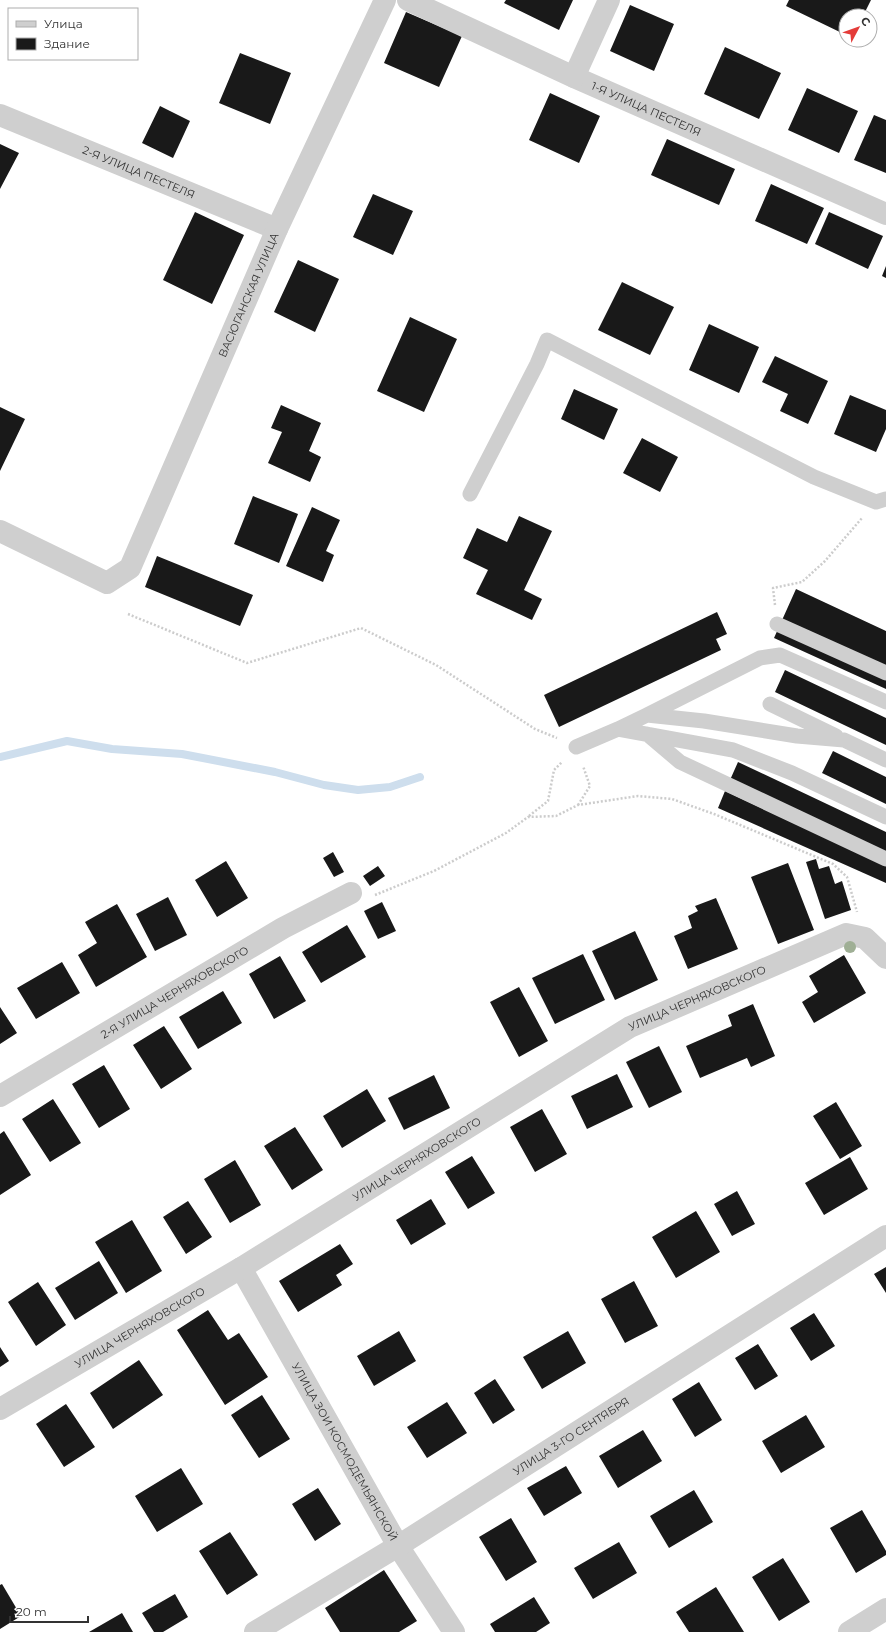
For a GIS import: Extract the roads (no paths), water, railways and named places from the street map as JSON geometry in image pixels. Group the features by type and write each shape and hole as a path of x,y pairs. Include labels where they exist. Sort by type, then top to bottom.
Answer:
{"street":[{"name":"ВАСЮГАНСКАЯ УЛИЦА","path":"0,531 107,583 130,568 277,229 385,0"},
{"name":"1-Я УЛИЦА ПЕСТЕЛЯ","path":"408,0 574,77 886,214"},
{"path":"574,77 609,0"},
{"name":"2-Я УЛИЦА ПЕСТЕЛЯ","path":"0,115 277,229"},
{"name":"2-Я УЛИЦА ЧЕРНЯХОВСКОГО","path":"0,1096 283,928 352,893"},
{"name":"УЛИЦА ЧЕРНЯХОВСКОГО","path":"0,1409 241,1268 630,1027 855,936 886,958"},
{"name":"УЛИЦА 3-ГО СЕНТЯБРЯ","path":"255,1632 398,1546 886,1236"},
{"name":"УЛИЦА ЗОИ КОСМОДЕМЬЯНСКОЙ","path":"241,1268 398,1546 454,1632"},
{"path":"849,1632 886,1609"}],"lane":[{"path":"470,494 537,364 547,340 814,477 881,501"},
{"path":"777,624 886,673"},
{"path":"576,747 647,715 760,658 780,655 886,702"},
{"path":"770,704 886,760"},
{"path":"647,715 704,721 797,736 844,740"},
{"path":"618,729 644,732 733,750 792,773 886,818"},
{"path":"644,732 680,762 886,859"}],"waterway":[{"path":"0,757 67,741 112,749 182,754 275,772 324,785 358,790 390,787 420,777"}]}
